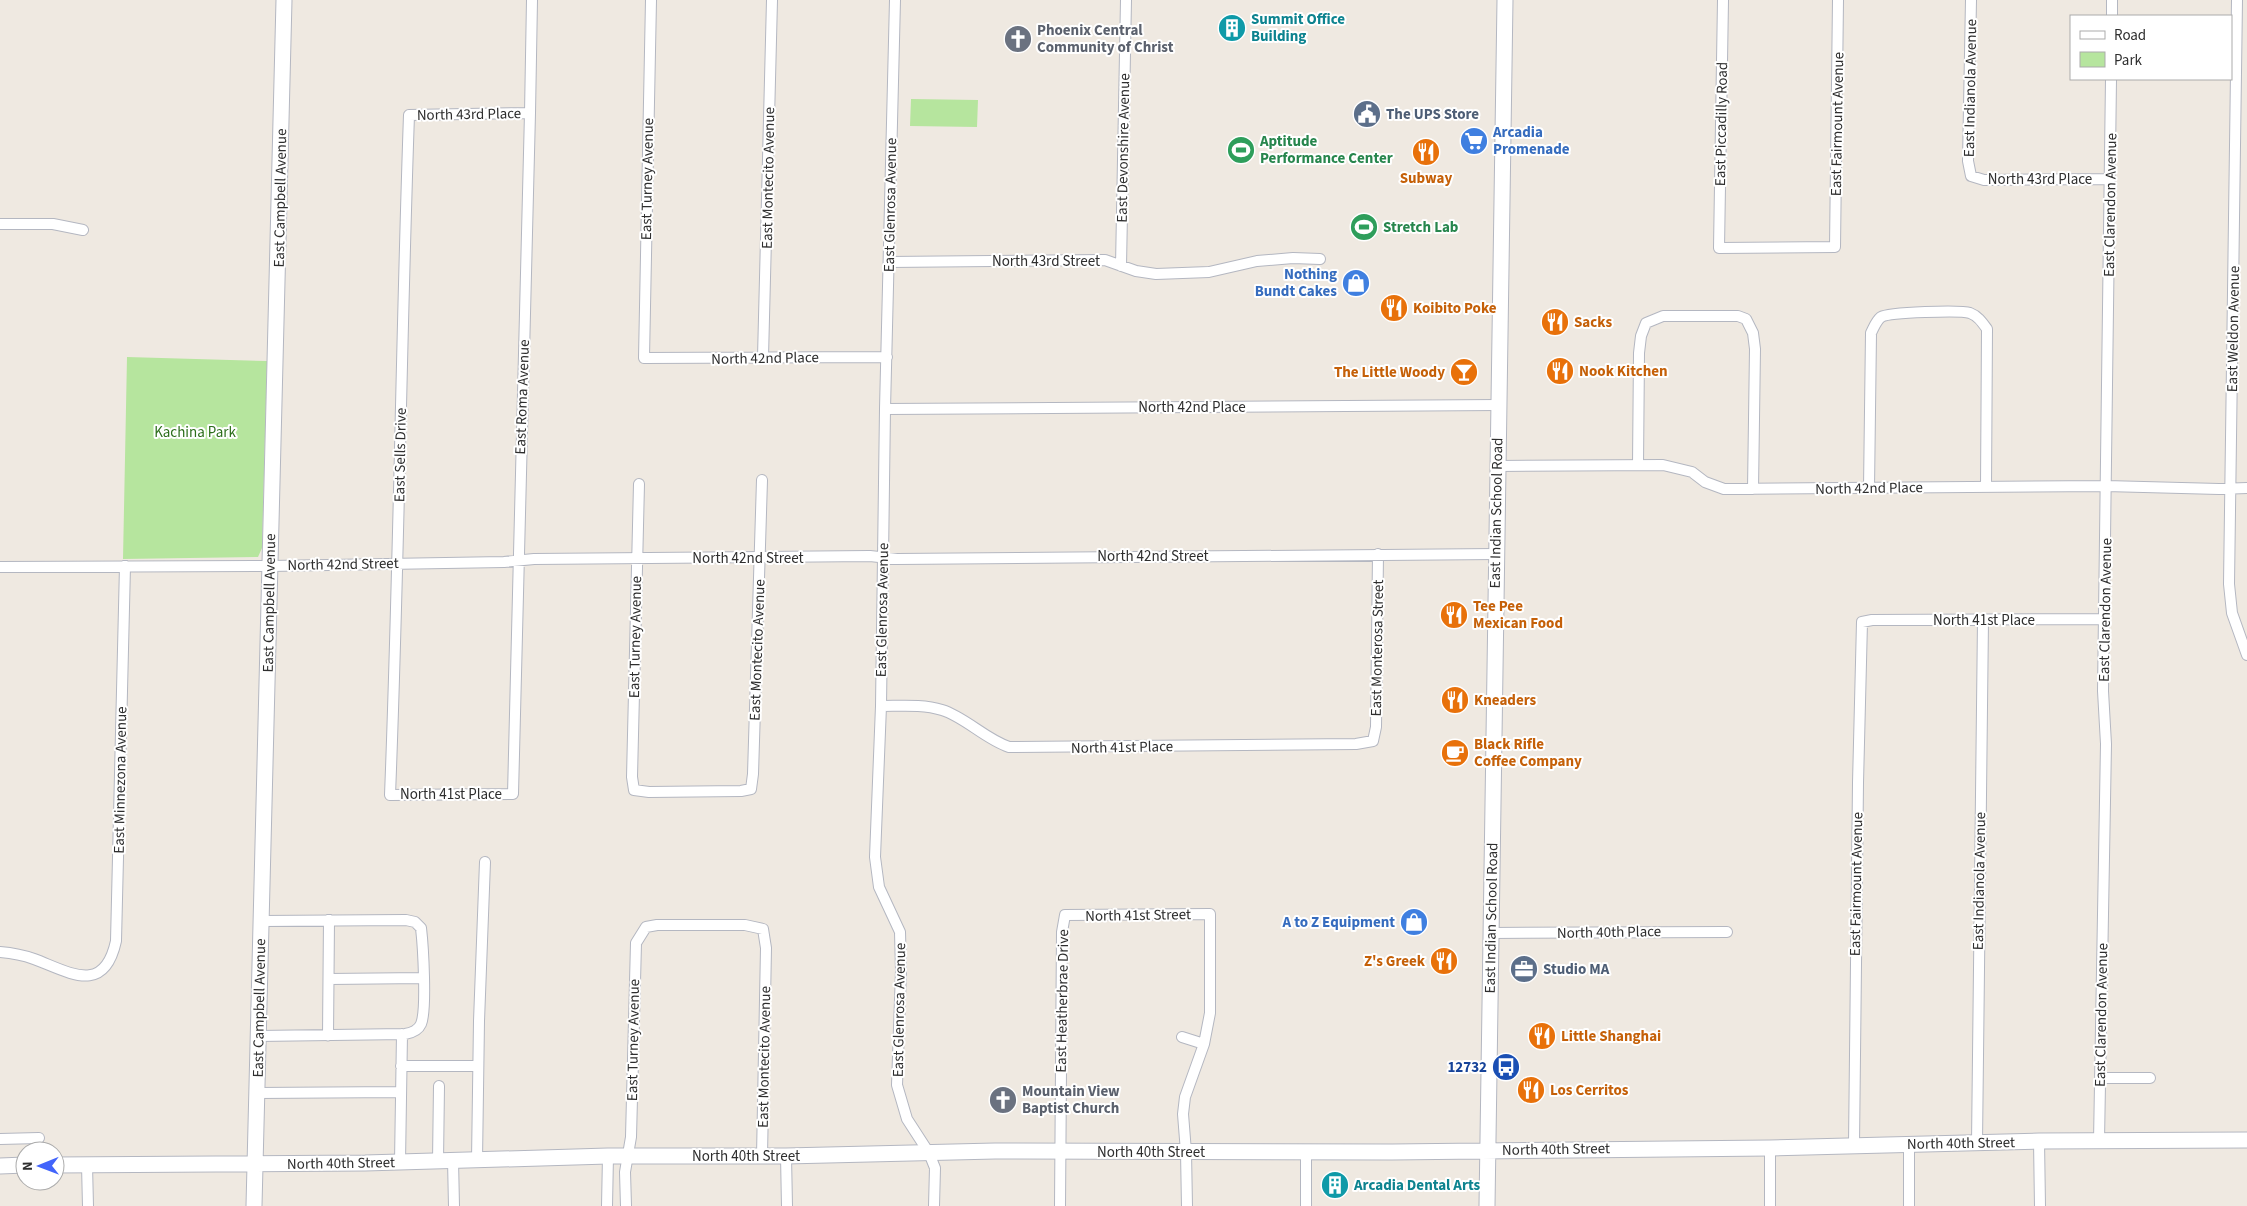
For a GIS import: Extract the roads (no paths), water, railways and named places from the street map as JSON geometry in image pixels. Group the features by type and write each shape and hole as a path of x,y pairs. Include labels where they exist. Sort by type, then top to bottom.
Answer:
{"main road":[{"name":"East Campbell Avenue","path":"254,1206 284,0"},
{"name":"East Indian School Road","path":"1487,1206 1486,1150 1505,0"},
{"name":"North 40th Street","path":"65,1165 400,1162 608,1156 1770,1148 2038,1141 2247,1140"},
{"path":"0,1166 15,1165"}],"street":[{"name":"East Roma Avenue","path":"513,794 532,0"},
{"name":"East Turney Avenue","path":"644,358 651,0"},
{"name":"East Montecito Avenue","path":"763,357 772,0"},
{"name":"East Glenrosa Avenue","path":"895,0 885,409 881,706 875,857 879,888 900,932 901,971 897,1085 906,1119 919,1141 929,1153 935,1168 934,1206"},
{"name":"East Devonshire Avenue","path":"1121,266 1126,0"},
{"name":"East Piccadilly Road","path":"1723,0 1719,248 1835,247"},
{"name":"East Fairmount Avenue","path":"1835,247 1838,0"},
{"name":"East Indianola Avenue","path":"1971,0 1968,161 1971,176"},
{"path":"2112,0 2112,15"},
{"name":"East Weldon Avenue","path":"2237,0 2232,488 2229,584 2232,613 2247,655"},
{"name":"East Clarendon Avenue","path":"2099,1141 2103,990 2111,80"},
{"name":"North 43rd Place","path":"409,115 530,113"},
{"name":"East Sells Drive","path":"390,795 409,115"},
{"name":"North 43rd Place","path":"1971,176 1984,180 2110,178"},
{"path":"0,224 53,224 83,230"},
{"name":"North 43rd Street","path":"889,262 1105,260 1136,272 1174,273 1210,272 1257,261 1293,258 1320,259"},
{"path":"1869,488 1871,333 1876,323 1882,317 1896,313 1956,312 1968,312 1976,315 1987,329 1986,487"},
{"path":"1638,465 1639,354 1641,336 1646,323 1663,316 1729,316 1746,319 1754,333 1755,349 1753,489"},
{"name":"North 42nd Place","path":"644,358 887,357"},
{"name":"North 42nd Place","path":"885,409 1498,405"},
{"name":"North 42nd Place","path":"1497,466 1638,465 1676,467 1692,472 1713,487 1724,489 2106,486 2247,488"},
{"name":"East Montecito Avenue","path":"634,790 649,792 741,791 751,789 754,774 762,480"},
{"name":"East Turney Avenue","path":"634,790 632,777 639,484"},
{"name":"East Monterosa Street","path":"1373,741 1376,727 1378,554"},
{"name":"North 42nd Street","path":"0,567 270,566 398,562 638,559 1496,554"},
{"name":"East Minnezona Avenue","path":"0,952 32,958 84,977 103,968 114,952 116,941 125,566"},
{"name":"North 41st Place","path":"1862,622 1872,620 2105,619"},
{"name":"East Indianola Avenue","path":"1976,1143 1983,620"},
{"name":"East Fairmount Avenue","path":"1854,1145 1858,784 1862,622"},
{"name":"North 41st Place","path":"881,706 927,707 944,711 993,742 1009,748 1356,744 1373,741"},
{"name":"North 41st Place","path":"390,795 513,794"},
{"path":"477,1160 478,1066 485,862"},
{"name":"North 41st Street","path":"1065,915 1210,914 1210,1013 1204,1044"},
{"name":"East Heatherbrae Drive","path":"1060,1206 1062,932 1065,915"},
{"path":"258,1036 328,1036 413,1032 421,1024 423,978 421,928 415,922 387,919 261,921"},
{"path":"328,1036 329,920"},
{"name":"East Montecito Avenue","path":"646,927 657,925 745,925 762,929 766,948 762,1156"},
{"name":"East Turney Avenue","path":"626,1206 628,1156 631,1137 636,942 646,927"},
{"name":"North 40th Place","path":"1490,933 1727,932"},
{"path":"329,979 423,978"},
{"path":"400,1162 402,1034"},
{"path":"1182,1037 1204,1044 1185,1097 1183,1114 1187,1206"},
{"path":"402,1066 478,1066"},
{"path":"2100,1078 2150,1078"},
{"path":"439,1086 445,1161 454,1206"},
{"path":"257,1093 401,1092"},
{"path":"0,1139 40,1138"},
{"path":"2038,1141 2040,1206"},
{"path":"1909,1144 1909,1206"},
{"path":"1770,1148 1770,1206"},
{"path":"1306,1152 1306,1206"},
{"path":"607,1206 608,1156"},
{"path":"786,1156 786,1206"},
{"path":"88,1165 88,1206"},
{"path":"607,1188 626,1187"}],"place":[{"name":"Summit Office Building","path":"1232,28"},
{"name":"Phoenix Central Community of Christ","path":"1018,39"},
{"name":"The UPS Store","path":"1367,114"},
{"name":"Arcadia Promenade","path":"1474,141"},
{"name":"Aptitude Performance Center","path":"1241,150"},
{"name":"Subway","path":"1426,152"},
{"name":"Stretch Lab","path":"1364,227"},
{"name":"Nothing Bundt Cakes","path":"1356,283"},
{"name":"Koibito Poke","path":"1394,308"},
{"name":"Sacks","path":"1555,322"},
{"name":"Nook Kitchen","path":"1560,371"},
{"name":"The Little Woody","path":"1464,372"},
{"name":"Tee Pee Mexican Food","path":"1454,615"},
{"name":"Kneaders","path":"1455,700"},
{"name":"Black Rifle Coffee Company","path":"1455,753"},
{"name":"A to Z Equipment","path":"1414,922"},
{"name":"Z's Greek","path":"1444,961"},
{"name":"Studio MA","path":"1524,969"},
{"name":"Little Shanghai","path":"1542,1036"},
{"name":"12732","path":"1506,1067"},
{"name":"Los Cerritos","path":"1531,1090"},
{"name":"Mountain View Baptist Church","path":"1003,1100"},
{"name":"Arcadia Dental Arts","path":"1335,1185"}],"park label":[{"name":"Kachina Park","path":"195,432"}]}
